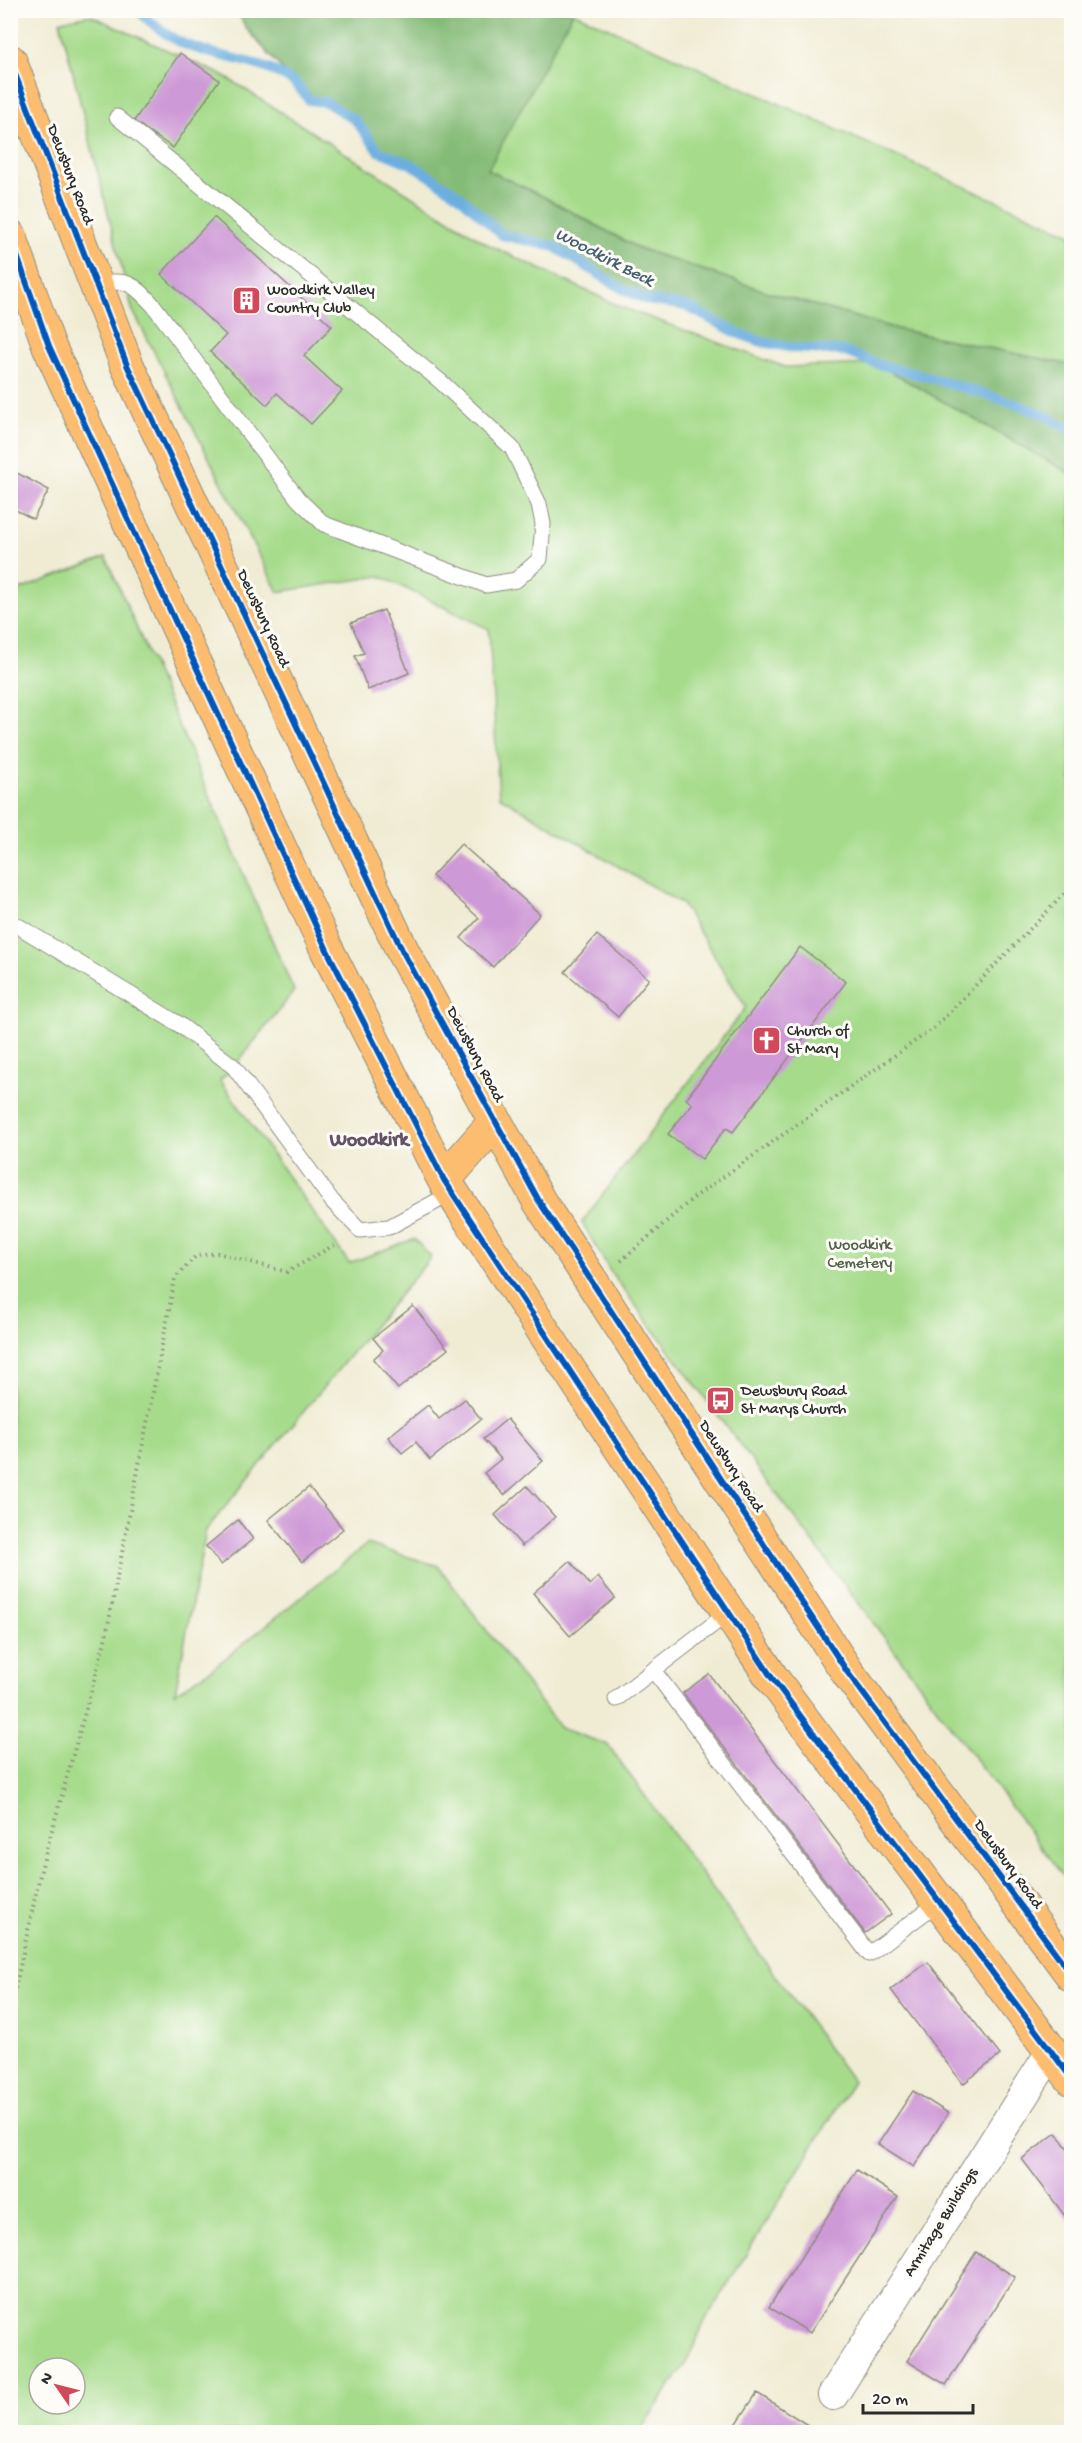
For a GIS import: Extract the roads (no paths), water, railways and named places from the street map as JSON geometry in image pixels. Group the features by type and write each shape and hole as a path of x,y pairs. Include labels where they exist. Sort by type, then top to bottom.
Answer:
{"main road":[{"name":"Dewsbury Road","path":"10,61 127,365 393,930 495,1122 539,1201 848,1673 1071,1975"},
{"path":"10,236 49,346 154,575 327,950 448,1186 772,1678 1071,2079"},
{"path":"448,1186 495,1122"}],"street":[{"name":"Armitage Buildings","path":"833,2395 1051,2052"}],"lane":[{"path":"96,283 118,281 135,286 154,306 298,499 324,524 486,585 516,580 540,559 543,524 539,504 512,448 440,381 117,117"},
{"path":"10,921 180,1025 234,1067 332,1201 360,1230 389,1227 448,1186"},
{"path":"616,1699 728,1613"},
{"path":"654,1670 869,1954 939,1902"}],"waterway":[{"name":"Woodkirk Beck","path":"137,10 173,39 200,50 268,69 295,84 309,100 326,102 355,120 379,151 413,165 460,196 502,235 553,246 623,289 647,300 686,306 737,333 762,342 794,348 843,351 877,364 929,377 1016,404 1044,415 1072,431"}],"place":[{"name":"Woodkirk Valley Country Club","path":"246,300"},
{"name":"Church of St Mary","path":"766,1041"},
{"name":"Dewsbury Road St Marys Church","path":"720,1401"}],"district":[{"name":"Woodkirk","path":"369,1141"}],"park label":[{"name":"Woodkirk Cemetery","path":"860,1255"}]}
